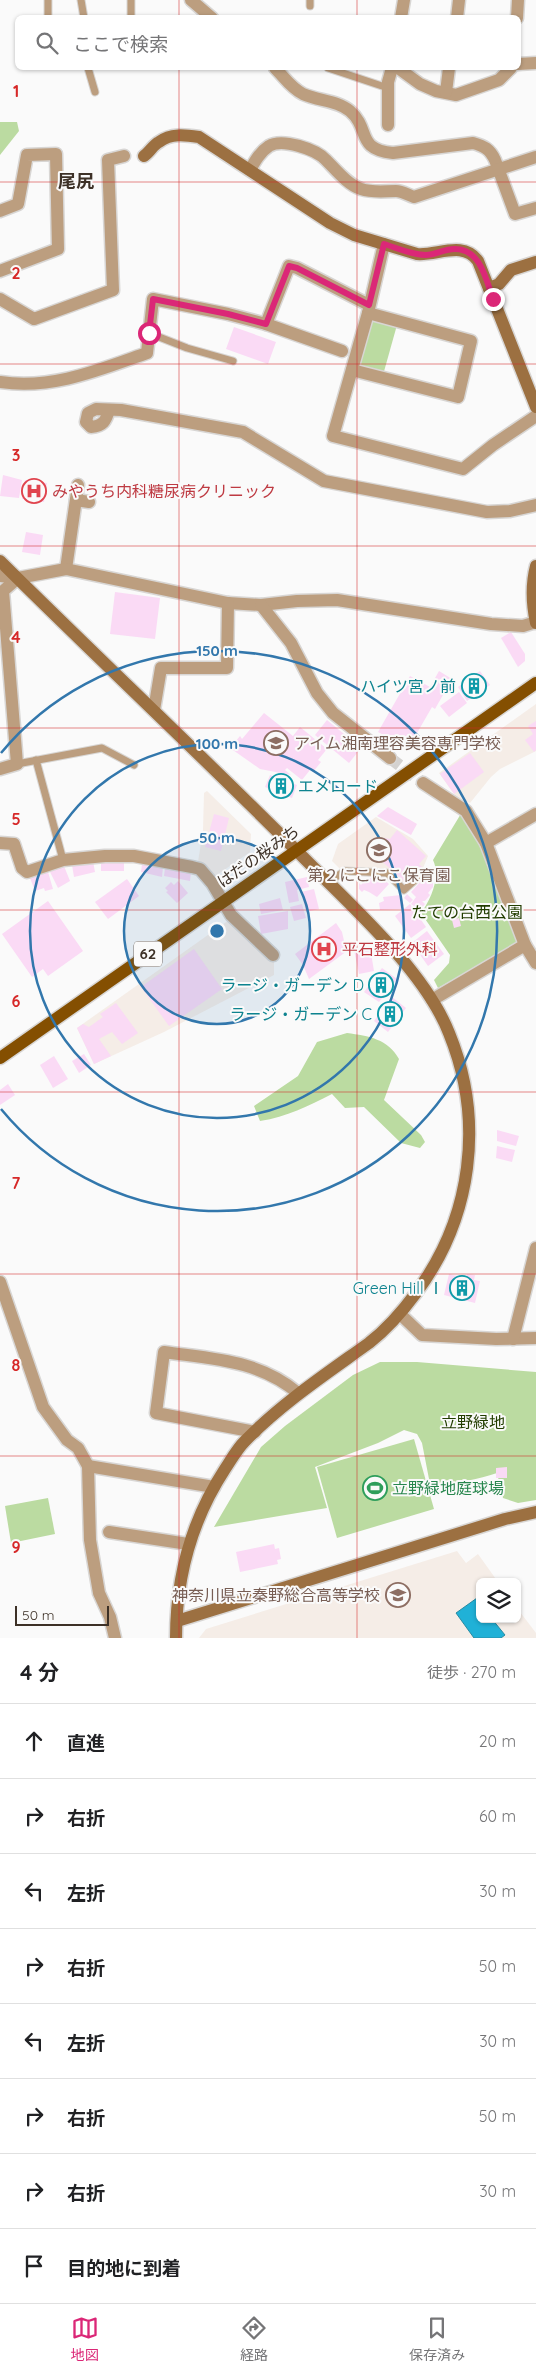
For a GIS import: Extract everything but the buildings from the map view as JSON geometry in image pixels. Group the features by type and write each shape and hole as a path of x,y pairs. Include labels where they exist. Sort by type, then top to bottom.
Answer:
{"main road":[{"name":"はだの桜みち","path":"0,1058 536,682"}],"street":[{"path":"190,0 208,15"},
{"path":"402,15 404,0"},
{"path":"457,15 459,0"},
{"path":"517,15 518,0"},
{"path":"521,64 536,63"},
{"path":"277,70 292,86 304,94 331,101 350,110 359,122 365,140 374,148 393,153 473,143 484,146 491,152 499,169 515,214 536,208"},
{"path":"388,125 388,88 392,70"},
{"path":"401,70 420,84 436,91 456,95 499,80 508,70"},
{"path":"446,92 449,70"},
{"path":"144,156 158,142 179,134 199,137 330,223 354,235 427,255 450,249 462,250 470,254 478,261 536,407"},
{"path":"250,170 261,152 271,145 291,145 311,150 325,158 335,170 360,189 379,193 398,191 414,197 536,157"},
{"path":"0,211 18,204 27,155 56,154 58,248 0,271"},
{"path":"0,300 34,319 113,290 108,160 124,156"},
{"path":"384,244 333,436 463,469 493,445 536,416"},
{"path":"489,288 499,284 511,270 536,262"},
{"path":"266,324 289,266 297,268 368,309 471,341 458,397 352,370"},
{"path":"0,382 20,385 68,380 147,354 153,299 228,314 266,324 342,350"},
{"path":"109,410 141,413 243,432 324,480 487,512 510,512 536,505"},
{"path":"66,569 78,485"},
{"path":"76,500 89,502"},
{"path":"0,560 328,882 397,954 432,1000 449,1032 461,1073 468,1113 469,1158 460,1209 447,1243 430,1274 400,1314 376,1338 298,1393 242,1444 214,1486 198,1517 188,1544 182,1568 176,1638"},
{"path":"0,576 18,578 66,569 228,604 261,606 297,600 337,600 491,624 523,626 536,623 533,602 533,576 536,566"},
{"path":"0,770 17,764 4,591 18,578"},
{"path":"154,710 161,668 227,668 228,604"},
{"path":"261,606 291,644 317,693 328,706 357,734 390,758"},
{"path":"423,782 463,807 486,843 525,945 536,964"},
{"path":"486,843 536,814"},
{"path":"0,843 14,844 22,868 27,872 63,860 122,856 200,869 212,883 231,915 273,955"},
{"path":"432,1000 525,945"},
{"path":"513,1339 536,1248"},
{"path":"0,1282 43,1407 67,1440 78,1448 88,1466 90,1540 99,1593 110,1617 115,1638"},
{"path":"400,1314 422,1335 513,1339 536,1338"},
{"path":"255,1432 156,1413 164,1352 248,1365 271,1374 298,1393"},
{"path":"88,1466 214,1486"},
{"path":"177,1621 496,1522 536,1512"},
{"path":"109,1532 188,1544"}],"lane":[{"path":"48,0 48,15"},
{"path":"81,0 84,15"},
{"path":"131,0 131,15"},
{"path":"89,70 95,92"},
{"path":"334,70 388,88"},
{"path":"149,333 186,348 233,361"},
{"path":"17,764 102,748 134,764"},
{"path":"36,760 63,860"},
{"path":"328,882 346,871 387,873 404,890 424,873"}],"shaded area":[{"path":"536,704 536,751 500,769 470,803 457,798 439,773"},
{"path":"207,791 251,834 250,852 214,877 208,868 198,862 203,830 204,793"},
{"name":"第２にこにこ保育園","path":"376,817 413,839 428,856 421,873 408,883 402,882 396,874 388,869 340,869 332,861 338,844"},
{"path":"229,920 274,960 274,975 164,1032 94,1064 77,1028"},
{"name":"神奈川県立秦野総合高等学校","path":"457,1551 466,1563 478,1554 495,1578 476,1578 476,1623 521,1623 521,1613 536,1633 536,1638 199,1638 206,1629"}],"green space":[{"path":"0,122 17,122 19,131 0,155"},
{"path":"375,319 397,325 383,375 362,368 359,363 370,322"},
{"name":"たての台西公園","path":"462,812 481,844 517,939 516,944 438,988 434,980 449,963 450,955 421,913 434,888 436,873 433,860"},
{"path":"347,1033 370,1037 384,1043 395,1052 399,1059 384,1100 421,1135 425,1142 420,1148 401,1143 364,1107 345,1108 332,1094 288,1114 260,1121 254,1106 298,1076 317,1042"},
{"name":"立野緑地","path":"380,1362 417,1362 536,1372 536,1500 518,1503 503,1498 497,1473 439,1487 429,1479 422,1443 417,1434 404,1430 378,1443 315,1467 327,1508 214,1527 261,1447 285,1426 353,1375"},
{"name":"立野緑地庭球場","path":"414,1439 434,1509 337,1538 317,1467"},
{"path":"48,1498 55,1534 11,1543 5,1506"}],"water":[{"path":"476,1599 476,1623 495,1623 505,1635 501,1638 474,1638 456,1613"}],"tunnel":[{"path":"390,758 423,783"}],"place":[{"name":"みやうち内科糖尿病クリニック","path":"34,491"},
{"name":"ハイツ宮ノ前","path":"474,686"},
{"name":"アイム湘南理容美容専門学校","path":"276,743"},
{"name":"エメロード","path":"281,786"},
{"name":"第２にこにこ保育園","path":"379,850"},
{"name":"平石整形外科","path":"324,949"},
{"name":"ラージ・ガーデン D","path":"381,985"},
{"name":"ラージ・ガーデン C","path":"390,1014"},
{"name":"Green Hill Ⅰ","path":"462,1288"},
{"name":"立野緑地庭球場","path":"375,1488"},
{"name":"神奈川県立秦野総合高等学校","path":"398,1595"}],"district":[{"name":"尾尻","path":"76,182"}],"route":[{"path":"149,333 153,299 228,314 266,324 289,266 297,268 369,305 384,244 416,254 427,255 450,249 462,250 470,254 478,261 493,299"}]}
